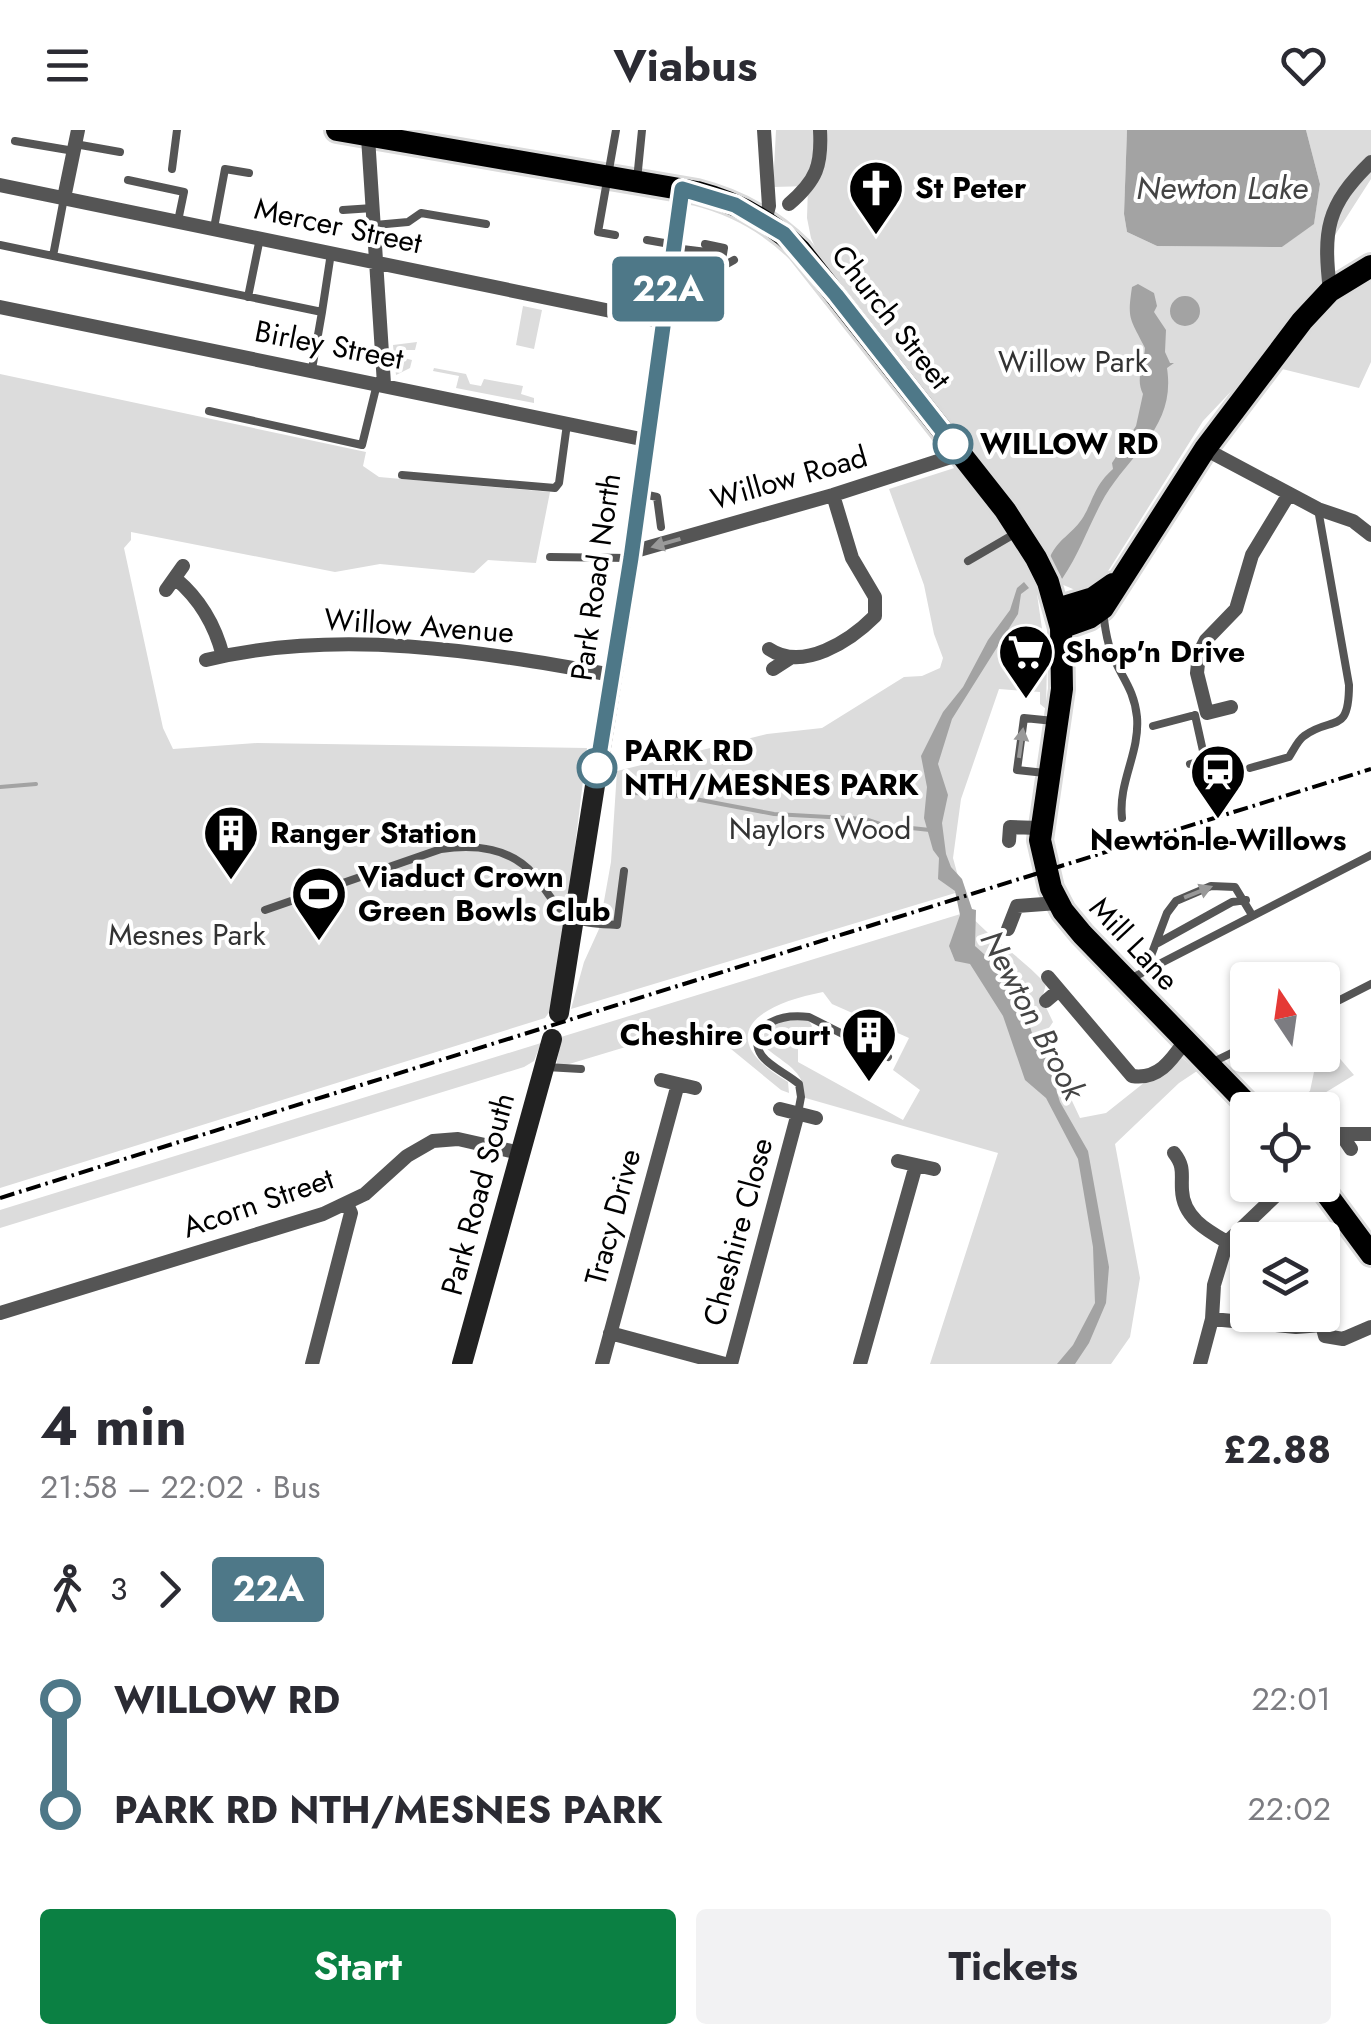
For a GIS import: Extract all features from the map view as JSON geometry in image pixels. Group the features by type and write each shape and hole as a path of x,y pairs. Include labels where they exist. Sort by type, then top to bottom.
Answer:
{"main road":[{"name":"Church Street","path":"337,130 682,189 767,214 800,250 1020,530 1036,558 1059,618"},
{"path":"1059,618 1080,622 1103,608 1205,449 1302,321 1330,291 1371,266"},
{"path":"1059,618 1119,579"},
{"name":"Mill Lane","path":"1059,618 1059,721 1040,828 1044,864 1058,903 1082,934 1136,976 1185,1041 1236,1092"},
{"path":"1333,1202 1371,1254"}],"street":[{"path":"764,130 767,214 808,200"},
{"path":"789,204 811,181 822,160 820,130"},
{"path":"368,133 380,383"},
{"path":"64,198 75,142"},
{"path":"1330,291 1326,253 1330,218 1336,202 1371,162"},
{"name":"Mercer Street","path":"0,184 664,322"},
{"name":"Park Road North","path":"560,1013 631,555 682,189"},
{"name":"Birley Street","path":"0,307 646,440"},
{"path":"1205,449 1318,510 1343,516 1371,535"},
{"name":"Willow Road","path":"631,555 960,454"},
{"path":"773,669 790,658 834,647 875,616 875,597 852,558 833,494"},
{"path":"1231,707 1198,715 1199,654 1206,640 1236,609 1252,554 1288,494"},
{"path":"175,578 212,622 223,656"},
{"name":"Willow Avenue","path":"206,660 300,647 374,646 457,651 612,675"},
{"path":"769,648 790,658"},
{"path":"1010,828 1040,828"},
{"path":"1008,929 1019,900 1048,906 1058,903"},
{"path":"1048,977 1132,1076 1157,1073 1185,1041"},
{"path":"1046,1001 1058,990"},
{"name":"Park Road South","path":"462,1364 552,1040"},
{"path":"661,1080 695,1088"},
{"name":"Tracy Drive","path":"602,1364 678,1084"},
{"name":"Cheshire Close","path":"780,1109 816,1118"},
{"name":"Cheshire Close","path":"728,1364 798,1114"},
{"path":"1351,1148 1338,1131 1371,1134"},
{"name":"Acorn Street","path":"0,1314 347,1204 407,1156 433,1142 458,1139 520,1153"},
{"path":"898,1160 934,1169"},
{"path":"1184,1160 1183,1201 1190,1215 1227,1242"},
{"path":"860,1364 916,1165"},
{"path":"1200,1364 1212,1319 1214,1285 1227,1242 1269,1202"},
{"path":"312,1364 352,1213 347,1204"},
{"path":"1212,1319 1230,1321"},
{"path":"1324,1332 1324,1336 1342,1339 1371,1328"},
{"path":"610,1333 728,1364"}],"lane":[{"path":"172,169 177,130"},
{"path":"615,234 598,232 616,130"},
{"path":"637,182 642,130"},
{"path":"15,140 75,142 120,152"},
{"path":"214,228 226,168 249,173"},
{"path":"128,180 184,192 178,221"},
{"path":"53,256 64,198"},
{"path":"343,210 373,208"},
{"path":"375,225 408,222 420,213 486,224"},
{"path":"248,297 260,238"},
{"path":"648,240 725,265 734,260"},
{"path":"674,251 723,254 724,248 705,244"},
{"path":"0,245 322,312"},
{"path":"312,369 331,253"},
{"path":"633,267 648,270 651,282 669,282"},
{"path":"209,411 362,445 380,383"},
{"path":"402,475 555,488 559,484 566,424"},
{"path":"639,494 657,497 661,527"},
{"path":"1250,768 1289,757 1302,736 1339,723 1347,710 1349,685 1318,510"},
{"path":"968,561 1020,530"},
{"path":"550,556 631,555"},
{"path":"1103,608 1112,656 1125,674 1137,718 1137,743 1120,795 1122,818"},
{"path":"1153,726 1198,715 1205,760 1190,764"},
{"path":"1049,773 1016,770 1024,718 1059,721"},
{"path":"264,910 441,849 469,846 497,851 523,865 574,920 617,926 624,871"},
{"path":"1136,976 1371,855"},
{"path":"1155,946 1176,901 1218,884 1235,887 1252,915"},
{"path":"1136,976 1161,939 1232,902 1246,900"},
{"path":"1340,999 1371,984"},
{"path":"798,1114 799,1084 763,1059 757,1044 760,1029 772,1020 796,1015 809,1017 888,1057"},
{"path":"1210,1064 1230,1054"},
{"path":"544,1067 581,1069"}],"green space":[{"name":"Willow Park","path":"776,130 1127,130 1127,232 1157,246 1282,247 1314,223 1320,184 1306,130 1371,130 1371,179 1328,246 1342,293 1371,274 1371,362 1359,388 1258,363 1203,421 1105,576 1080,592 1061,584 1037,594 1047,663 1046,709 1040,704 1040,692 999,689 961,799 953,858 962,891 571,1009 584,962 599,929 611,862 617,771 767,734 822,728 904,677 922,676 940,668 943,658 924,585 889,489 973,462 836,295 811,238 808,186 773,187"},
{"path":"523,306 542,310 534,349 516,345"},
{"path":"417,342 415,350 405,350 404,358 412,360 410,368 396,375 393,345"},
{"path":"434,368 466,374 470,384 481,386 484,379 523,386 521,394 534,398 534,403 456,388 459,376 433,371"},
{"name":"Mesnes Park","path":"0,374 366,452 363,466 379,477 550,492 536,563 488,560 474,573 380,564 335,572 131,532 131,540 124,548 163,728 173,749 257,743 587,748 556,1003 545,1018 0,1188"},
{"path":"967,912 1046,984 1042,999 1053,1022 1045,1034 1054,1043 1051,1056 1080,1118 1106,1113 1179,1055 1197,1071 1179,1083 1115,1144 1140,1278 1130,1337 1111,1364 930,1364 998,1153 802,1097 798,1074 765,1047 764,1034 784,1021 809,1021 812,1026 798,1047 798,1062 903,1120 920,1090 893,1070 909,1038 832,1004 823,992 780,1005 752,1024 748,1036 751,1050 788,1082 789,1093 720,1040 672,1033 556,1068 561,1037"},
{"path":"541,1043 534,1061 524,1067 0,1228 0,1210"},
{"path":"1340,1059 1354,1075 1326,1092 1310,1091 1314,1072 1340,1072"}],"water":[{"name":"Newton Lake","path":"1127,130 1306,130 1320,184 1314,224 1282,247 1157,246 1127,232"},
{"path":"1138,284 1154,293 1154,312 1166,330 1165,352 1170,363 1174,363 1167,368 1165,406 1150,437 1105,496 1062,579 1050,557 1082,519 1136,426 1143,394 1140,377 1145,348 1130,313 1132,287"},
{"path":"1185,296 1196,300 1200,311 1196,322 1185,326 1174,322 1170,311 1174,300"},
{"path":"1024,582 1029,588 1021,594 1018,614 952,719 938,764 948,795 942,823 946,854 962,879 972,909 976,910 975,946 1003,971 1046,1057 1060,1102 1088,1151 1109,1267 1106,1303 1075,1364 1057,1364 1073,1345 1095,1303 1093,1247 1078,1159 1046,1098 1025,1080 1003,1016 970,964 955,961 949,946 960,915 955,891 938,879 939,858 924,818 927,787 921,756 943,712 963,687 988,640 1010,610 1017,588"}],"waterway":[{"path":"0,787 36,784"},
{"path":"633,793 674,795 774,814 865,819 930,830"}],"railway":[{"path":"0,1198 1371,769"}],"bus line":[{"name":"22A","path":"597,768 631,558 682,189 735,205 784,234 953,444"}],"place":[{"name":"St Peter","path":"876,237"},
{"name":"WILLOW RD","path":"953,444"},
{"name":"Shop'n Drive","path":"1026,701"},
{"name":"PARK RD NTH/MESNES PARK","path":"597,768"},
{"name":"Newton-le-Willows","path":"1218,821"},
{"name":"Ranger Station","path":"231,882"},
{"name":"Viaduct Crown Green Bowls Club","path":"319,943"},
{"name":"Cheshire Court","path":"869,1084"}],"park label":[{"name":"Naylors Wood","path":"820,829"}],"water label":[{"name":"Newton Brook","path":"1033,1015"}]}
